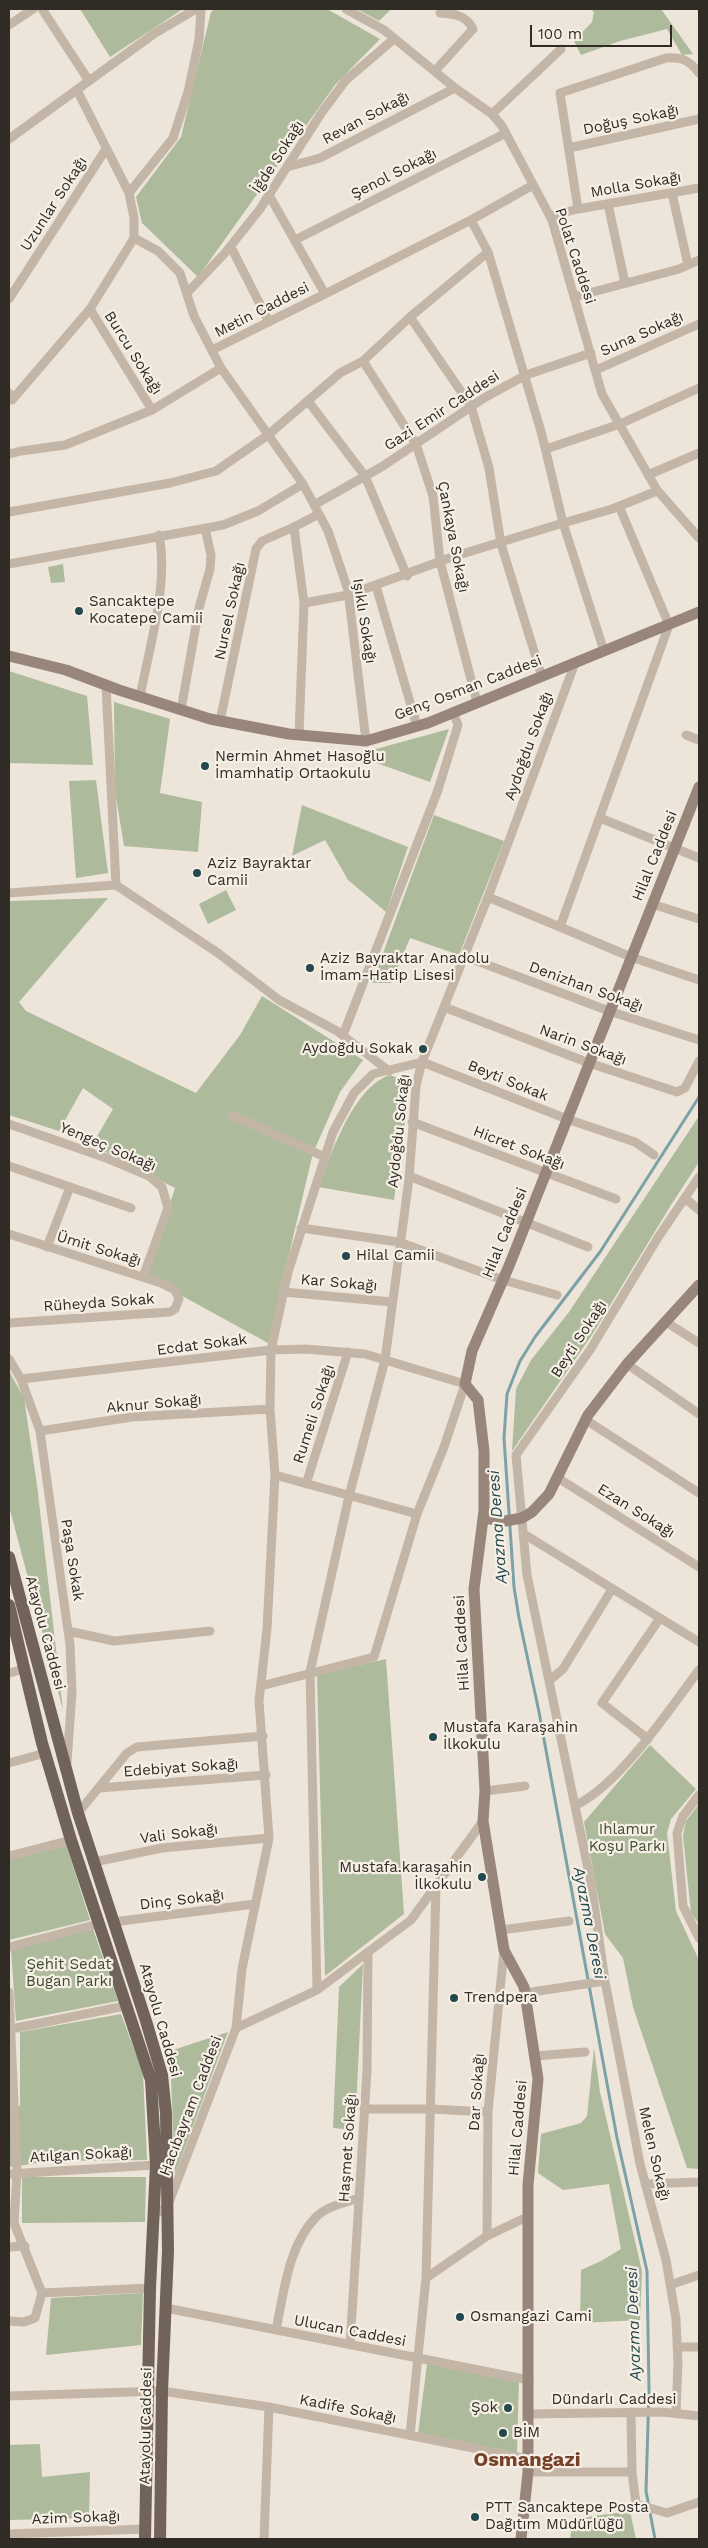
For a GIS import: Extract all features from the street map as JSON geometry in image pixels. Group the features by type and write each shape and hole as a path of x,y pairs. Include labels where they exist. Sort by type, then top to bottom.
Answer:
{"main road":[{"name":"Atayolu Caddesi","path":"9,1557 66,1773 162,2075 166,2113 168,2205 160,2533"},
{"name":"Atayolu Caddesi","path":"9,1605 45,1754 98,1924 152,2080 156,2165 150,2288 149,2392 144,2534"}],"street":[{"path":"9,25 33,9"},
{"path":"42,9 89,81"},
{"path":"9,139 155,33 196,9"},
{"path":"128,193 173,138 188,92 199,40 201,9"},
{"name":"Polat Caddesi","path":"346,9 394,39 455,88 492,114 506,133 550,216 602,394 658,491 699,538"},
{"path":"435,71 473,29 469,20 457,14 440,13"},
{"name":"İğde Sokağı","path":"187,293 230,247 270,195 346,80 394,39"},
{"path":"492,114 561,49"},
{"path":"578,209 560,92 666,58 680,57 692,62 699,72"},
{"name":"Revan Sokağı","path":"287,167 320,158 455,88"},
{"path":"10,399 90,310 134,238 134,218 128,193 77,90"},
{"name":"Doğuş Sokağı","path":"569,148 699,119"},
{"name":"Şenol Sokağı","path":"295,240 506,133"},
{"name":"Uzunlar Sokağı","path":"9,299 106,149"},
{"path":"533,185 471,220 488,252 526,375 546,449 562,523 604,651"},
{"name":"Molla Sokağı","path":"550,216 578,209 699,188"},
{"path":"672,194 688,265"},
{"path":"270,195 325,294"},
{"path":"608,204 625,283"},
{"name":"Metin Caddesi","path":"212,350 471,220"},
{"name":"Işıklı Sokağı","path":"134,238 158,251 180,273 194,316 222,368 303,484 328,531 348,596 366,741"},
{"path":"230,247 269,322"},
{"path":"9,512 170,483 216,471 268,435 340,374 363,361 410,318 488,252"},
{"path":"574,297 688,265 699,260"},
{"name":"Burcu Sokağı","path":"90,310 152,410"},
{"path":"410,318 471,406 489,468 501,544 542,677"},
{"name":"Suna Sokağı","path":"596,370 699,324"},
{"name":"Gazi Emir Caddesi","path":"314,504 365,476 471,406 526,375 591,353"},
{"name":"Çankaya Sokağı","path":"363,361 416,444 433,496 440,562 478,702"},
{"path":"9,454 65,446 152,410 222,368"},
{"path":"546,449 620,424 699,388"},
{"path":"308,401 365,476 407,576"},
{"path":"648,475 699,453"},
{"path":"9,564 223,525 258,511 303,484"},
{"path":"304,603 348,596 407,576 440,562 619,506 658,491"},
{"path":"560,927 669,625 619,506"},
{"name":"Nursel Sokağı","path":"220,721 256,549 262,541 319,514"},
{"path":"294,527 304,603 299,735"},
{"path":"181,710 199,608 210,569 210,555 205,528"},
{"path":"140,697 158,601 162,549 159,536"},
{"path":"376,586 417,726"},
{"name":"Genç Osman Caddesi","path":"9,656 66,670 140,697 220,721 299,735 366,741 417,726 699,612"},
{"name":"Aydoğdu Sokağı","path":"317,1990 310,1672 349,1496 385,1360 409,1176 416,1086 422,1062 488,896 575,663"},
{"path":"106,685 116,885"},
{"path":"343,1035 438,790 458,725 453,712"},
{"path":"686,735 699,740"},
{"name":"Hilal Caddesi","path":"521,2539 528,2472 528,2185 538,2079 525,1993 504,1950 483,1821 485,1791 474,1589 483,1518 484,1450 478,1400 465,1384 472,1351 503,1280 609,1011 698,793"},
{"path":"600,818 699,858"},
{"path":"9,893 116,885 218,953 279,1000 343,1035 389,1071"},
{"path":"488,896 631,957 699,980"},
{"path":"652,904 699,918"},
{"name":"Denizhan Sokağı","path":"464,956 609,1011 699,1040"},
{"name":"Narin Sokağı","path":"444,1007 589,1063 677,1092 685,1088 699,1061"},
{"path":"236,2028 242,1969 269,1838 266,1775 259,1701 267,1629 275,1475 270,1409 271,1350 301,1228 333,1132 354,1093 372,1074 422,1062"},
{"name":"Beyti Sokak","path":"422,1062 567,1119 634,1142 654,1155"},
{"path":"232,1115 325,1157"},
{"name":"Hicret Sokağı","path":"412,1122 616,1199"},
{"name":"Yengeç Sokağı","path":"9,1124 109,1159 149,1176 162,1187 168,1208 143,1277"},
{"path":"9,1166 131,1208"},
{"path":"409,1176 588,1247"},
{"name":"Beyti Sokağı","path":"576,1805 527,1575 524,1534 514,1519 516,1455 590,1350 684,1198 698,1179"},
{"path":"47,1247 70,1187"},
{"path":"684,1198 699,1210"},
{"path":"301,1228 399,1242 503,1280 557,1295"},
{"name":"Ümit Sokağı","path":"9,1234 143,1277 168,1287 178,1294"},
{"path":"483,1518 514,1519 532,1512 549,1494 586,1420 627,1364 699,1285"},
{"name":"Kar Sokağı","path":"284,1292 392,1302"},
{"name":"Rüheyda Sokak","path":"9,1323 170,1312 179,1304 178,1294"},
{"path":"666,1322 699,1343"},
{"name":"Ecdat Sokak","path":"21,1379 271,1350 306,1349 365,1354 465,1384"},
{"name":"Rumeli Sokağı","path":"306,1484 348,1352"},
{"name":"Paşa Sokak","path":"9,1359 21,1379 40,1431 68,1630 72,1692 66,1773"},
{"path":"627,1364 699,1414"},
{"path":"261,1686 374,1656 417,1514 444,1447 465,1384"},
{"name":"Aknur Sokağı","path":"40,1431 132,1417 270,1409"},
{"path":"586,1420 699,1493"},
{"path":"275,1475 417,1514"},
{"name":"Ezan Sokağı","path":"558,1478 699,1567"},
{"path":"524,1534 699,1642"},
{"path":"550,1680 563,1669 612,1588"},
{"path":"648,1739 602,1702 660,1618"},
{"path":"68,1630 114,1641 210,1631"},
{"path":"9,1673 24,1669"},
{"path":"576,1805 590,1798 616,1774 648,1739 699,1670"},
{"path":"78,1813 127,1753 137,1747 263,1736"},
{"path":"9,1763 45,1754"},
{"name":"Edebiyat Sokağı","path":"99,1788 266,1775"},
{"path":"485,1791 525,1786"},
{"path":"699,1795 682,1816 677,1832 683,1906 699,1938"},
{"name":"Melen Sokağı","path":"576,1805 591,1882 605,1982 645,2184 666,2260 677,2347 676,2413"},
{"name":"Hacıbayram Caddesi","path":"168,2205 236,2028 317,1990 411,1920 483,1821"},
{"name":"Vali Sokağı","path":"94,1862 162,1848 269,1838"},
{"path":"9,1856 71,1840"},
{"path":"410,2435 426,2278 436,1886"},
{"name":"Dinç Sokağı","path":"113,1922 255,1904"},
{"path":"501,1930 570,1921"},
{"path":"9,1947 98,1924"},
{"name":"Dar Sokağı","path":"486,2236 488,2112 504,1950"},
{"name":"Haşmet Sokağı","path":"350,2345 364,2109 368,1952"},
{"path":"525,1993 605,1982"},
{"path":"9,1992 13,2173 12,2213 14,2223 25,2246 42,2293 35,2318 24,2322 9,2321"},
{"path":"11,2029 126,2006"},
{"path":"535,2056 585,2052"},
{"path":"364,2109 431,2109 488,2112"},
{"name":"Atılgan Sokağı","path":"13,2173 156,2165"},
{"path":"645,2184 699,2182"},
{"path":"276,2330 288,2271 301,2237 317,2216 332,2206 359,2198"},
{"path":"153,2216 168,2205"},
{"path":"426,2278 486,2236 529,2216"},
{"path":"9,2247 25,2246"},
{"path":"670,2285 699,2275"},
{"path":"42,2293 150,2288"},
{"name":"Ulucan Caddesi","path":"166,2308 529,2380"},
{"path":"677,2347 699,2347"},
{"name":"Kadife Sokağı","path":"9,2396 162,2391 269,2407 528,2459"},
{"path":"264,2539 269,2407"},
{"path":"631,2412 632,2472 636,2504 667,2513 699,2502"},
{"name":"Dündarlı Caddesi","path":"529,2414 654,2412 699,2416"},
{"path":"528,2472 632,2472"},
{"path":"144,2534 160,2533"},
{"name":"Azim Sokağı","path":"9,2534 144,2534"}],"green space":[{"path":"80,9 183,9 110,57"},
{"path":"215,9 327,9 380,39 335,85 198,277 142,223 136,197 181,137 211,12"},
{"path":"357,9 391,9 379,21"},
{"path":"590,9 661,9 693,54 682,55 667,29 620,41 581,55 574,41 592,22 594,12"},
{"path":"63,564 65,582 51,583 48,567"},
{"path":"9,671 87,696 93,765 9,763"},
{"path":"114,702 170,719 160,793 202,802 198,852 124,846 115,791"},
{"path":"449,729 430,782 354,755"},
{"path":"96,780 108,873 76,878 69,781"},
{"path":"302,805 408,847 386,912 348,880 325,840 292,856"},
{"path":"434,815 504,841 459,955 410,938 391,983 372,983"},
{"path":"226,890 236,910 208,924 199,904"},
{"path":"108,898 19,1002 26,1011 196,1093 240,1035 262,996 363,1060 340,1092 313,1153 268,1343 146,1276 175,1188 92,1145 113,1109 83,1088 59,1131 9,1115 9,901"},
{"path":"390,1075 403,1080 410,1086 394,1200 318,1187 337,1140 355,1107 365,1093 377,1082"},
{"path":"699,1116 699,1162 592,1335 512,1451 516,1389 531,1360 569,1312"},
{"path":"9,1371 24,1398 37,1485 63,1710 9,1506"},
{"path":"386,1659 404,1914 325,1976 317,1675"},
{"name":"Ihlamur Koşu Parkı","path":"650,1745 696,1789 671,1819 667,1833 676,1911 699,1960 699,2169 687,2168 633,2007 623,1958 605,1934 584,1822"},
{"path":"699,1804 699,1924 691,1913 683,1836 686,1821"},
{"path":"65,1841 90,1920 9,1940 9,1856"},
{"name":"Şehit Sedat Bugan Parkı","path":"93,1929 118,2001 16,2021 11,1950"},
{"path":"363,1964 355,2130 333,2128 339,1987"},
{"path":"121,2014 143,2073 147,2160 53,2161 9,2167 9,2107 20,2106 20,2032"},
{"path":"228,2032 175,2174 171,2078 164,2053"},
{"path":"594,2048 600,2092 642,2271 640,2320 580,2323 581,2270 621,2249 609,2184 563,2190 538,2173 541,2134 581,2123 587,2116"},
{"path":"22,2177 146,2177 145,2222 22,2223"},
{"path":"143,2293 141,2345 46,2355 51,2298"},
{"path":"427,2364 519,2379 517,2453 418,2434"},
{"path":"40,2444 42,2477 90,2472 89,2518 9,2520 9,2445"},
{"path":"630,2511 636,2539 570,2539 573,2519"}],"waterway":[{"name":"Ayazma Deresi","path":"655,2539 646,2491 649,2390 647,2271 617,2138 539,1712 519,1618 514,1587 504,1438 507,1394 520,1361 535,1337 600,1252 699,1097"}],"place":[{"name":"Sancaktepe Kocatepe Camii","path":"79,611"},
{"name":"Nermin Ahmet Hasoğlu İmamhatip Ortaokulu","path":"205,766"},
{"name":"Aziz Bayraktar Camii","path":"197,873"},
{"name":"Aziz Bayraktar Anadolu İmam-Hatip Lisesi","path":"310,968"},
{"name":"Aydoğdu Sokak","path":"423,1049"},
{"name":"Hilal Camii","path":"346,1256"},
{"name":"Mustafa Karaşahin İlkokulu","path":"433,1737"},
{"name":"Mustafa.karaşahin İlkokulu","path":"482,1877"},
{"name":"Trendpera","path":"454,1998"},
{"name":"Osmangazi Cami","path":"460,2317"},
{"name":"Şok","path":"508,2408"},
{"name":"BİM","path":"503,2433"},
{"name":"PTT Sancaktepe Posta Dağıtım Müdürlüğü","path":"475,2517"}],"district":[{"name":"Osmangazi","path":"527,2460"}]}
